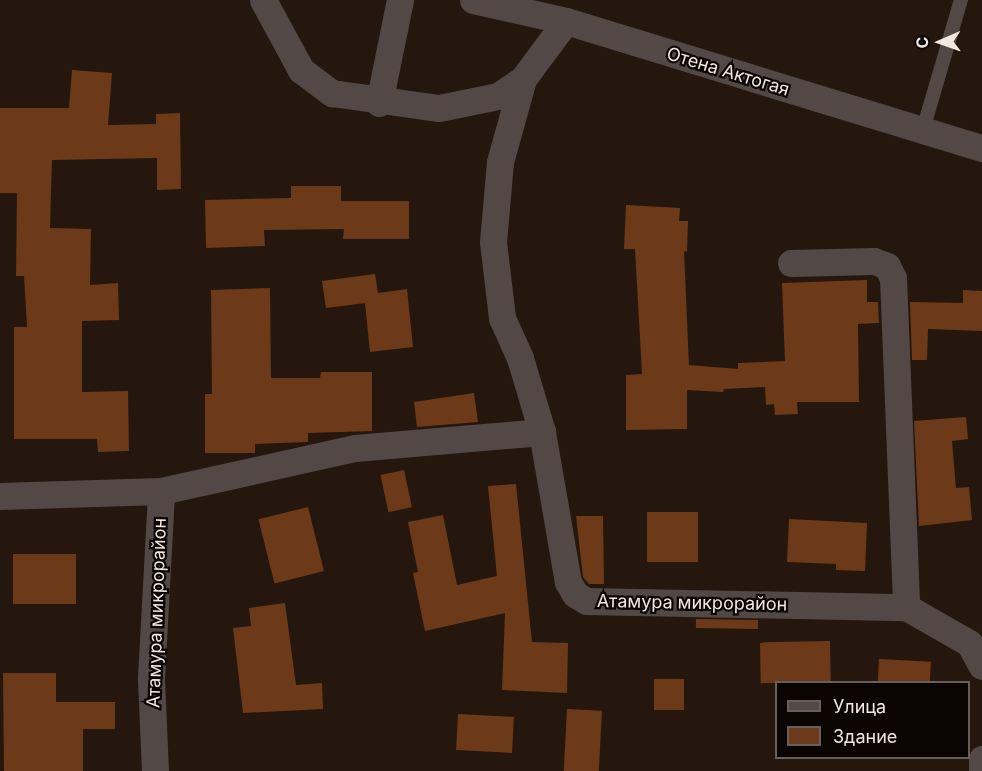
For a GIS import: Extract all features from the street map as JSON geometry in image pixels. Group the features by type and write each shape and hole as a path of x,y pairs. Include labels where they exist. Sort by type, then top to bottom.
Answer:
{"street":[{"path":"263,0 301,70 332,93 379,103 439,108 477,103 498,96 523,79"},
{"path":"379,103 399,0"},
{"name":"Отена Актогая","path":"473,0 566,21 922,133 982,148"},
{"name":"Атамура микрорайон","path":"566,21 523,79 500,162 493,242 502,318 520,358 542,432 568,582 575,594 585,601 906,607 969,643 982,666"},
{"path":"791,263 874,261 887,266 893,278 906,607"},
{"name":"Атамура микрорайон","path":"0,496 161,491 355,448 542,432"},
{"name":"Атамура микрорайон","path":"155,771 151,678 161,491"},
{"path":"982,759 982,771"}],"lane":[{"path":"922,133 961,0"}],"building":[{"path":"72,70 112,73 108,125 156,124 156,114 180,113 181,189 157,190 157,158 52,160 50,228 91,229 90,285 118,283 119,320 82,321 82,392 128,391 129,451 98,452 97,439 14,439 14,327 27,327 24,276 16,276 17,193 0,193 0,108 69,108"},
{"path":"291,186 341,186 341,201 409,201 409,239 343,239 344,229 264,230 265,246 206,248 205,200 291,198"},
{"path":"626,205 680,208 679,221 688,221 687,252 684,251 689,365 738,369 738,363 785,361 782,283 867,280 867,302 878,302 879,323 858,324 859,402 797,402 798,414 775,415 774,404 766,405 765,387 724,389 723,392 687,390 687,429 626,430 626,375 642,374 635,249 624,249"},
{"path":"375,274 378,293 407,289 413,347 370,352 365,303 326,308 322,281"},
{"path":"270,288 271,378 320,378 321,372 372,372 372,431 308,433 308,442 255,444 255,453 205,453 205,394 212,394 211,290"},
{"path":"963,290 982,291 982,331 928,329 927,360 912,360 910,302 963,303"},
{"path":"474,393 478,422 417,427 414,402"},
{"path":"966,417 968,439 952,441 956,488 969,487 972,520 919,526 914,421"},
{"path":"404,470 412,507 388,512 381,475"},
{"path":"516,484 532,642 568,643 567,693 502,690 505,613 425,631 413,573 418,572 408,522 443,515 457,585 497,576 488,486"},
{"path":"308,507 324,571 274,583 259,519"},
{"path":"647,512 698,512 698,562 647,562"},
{"path":"576,516 603,516 604,584 589,584 583,577"},
{"path":"789,519 867,523 865,571 836,570 836,564 787,562"},
{"path":"13,554 76,554 76,604 13,604"},
{"path":"285,603 296,685 322,683 323,709 243,713 233,628 251,626 249,608"},
{"path":"696,619 758,620 758,629 696,628"},
{"path":"830,641 831,681 761,683 760,642"},
{"path":"879,659 931,662 930,681 878,681"},
{"path":"3,673 56,673 56,702 115,702 115,729 83,729 83,771 4,771"},
{"path":"654,679 684,679 684,710 654,710"},
{"path":"567,709 602,711 599,771 564,771"},
{"path":"458,714 514,717 512,753 456,750"}]}
